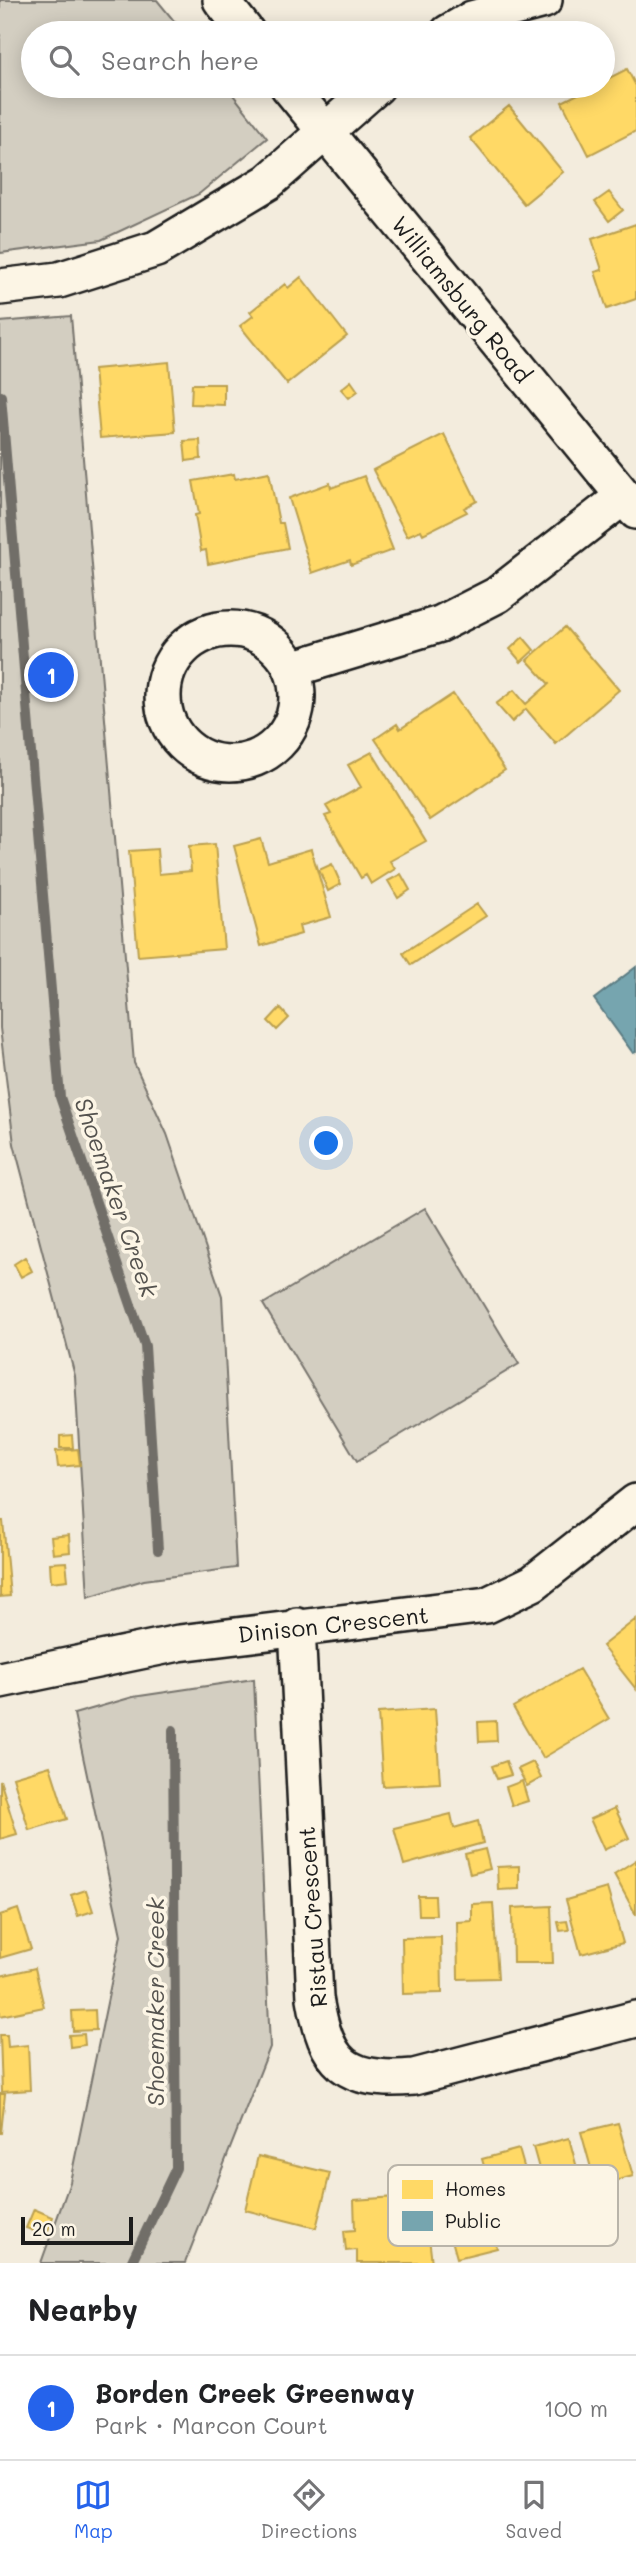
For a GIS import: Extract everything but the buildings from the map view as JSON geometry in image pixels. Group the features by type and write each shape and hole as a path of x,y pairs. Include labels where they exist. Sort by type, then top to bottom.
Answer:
{"street":[{"path":"221,0 238,21"},
{"path":"469,21 544,0"},
{"name":"Williamsburg Road","path":"298,98 630,504"},
{"path":"0,287 59,281 156,248 268,182 364,98"},
{"path":"292,668 440,624 497,595 630,504"},
{"name":"Dinison Crescent","path":"0,1680 179,1643 297,1626 488,1605 533,1583 636,1502"},
{"name":"Ristau Crescent","path":"297,1626 316,1998 320,2028 331,2055 349,2069 382,2080 414,2077 636,2019"}],"shaded area":[{"path":"0,0 157,0 174,21 21,21 21,98 235,98 267,138 199,194 101,240 0,253"},
{"path":"71,316 134,1063 167,1134 222,1296 236,1568 144,1580 88,1597 75,1376 14,1144 0,1028 0,322"},
{"path":"425,1208 519,1364 357,1461 263,1304"},
{"path":"254,1679 270,2047 185,2263 41,2263 70,2182 121,1935 74,1714 133,1697"}],"waterway":[{"name":"Shoemaker Creek","path":"1,396 60,1097 145,1346 158,1550"},
{"name":"Shoemaker Creek","path":"131,2263 176,2168 173,1730"}],"place":[{"name":"Borden Creek Greenway","path":"51,675"}]}
